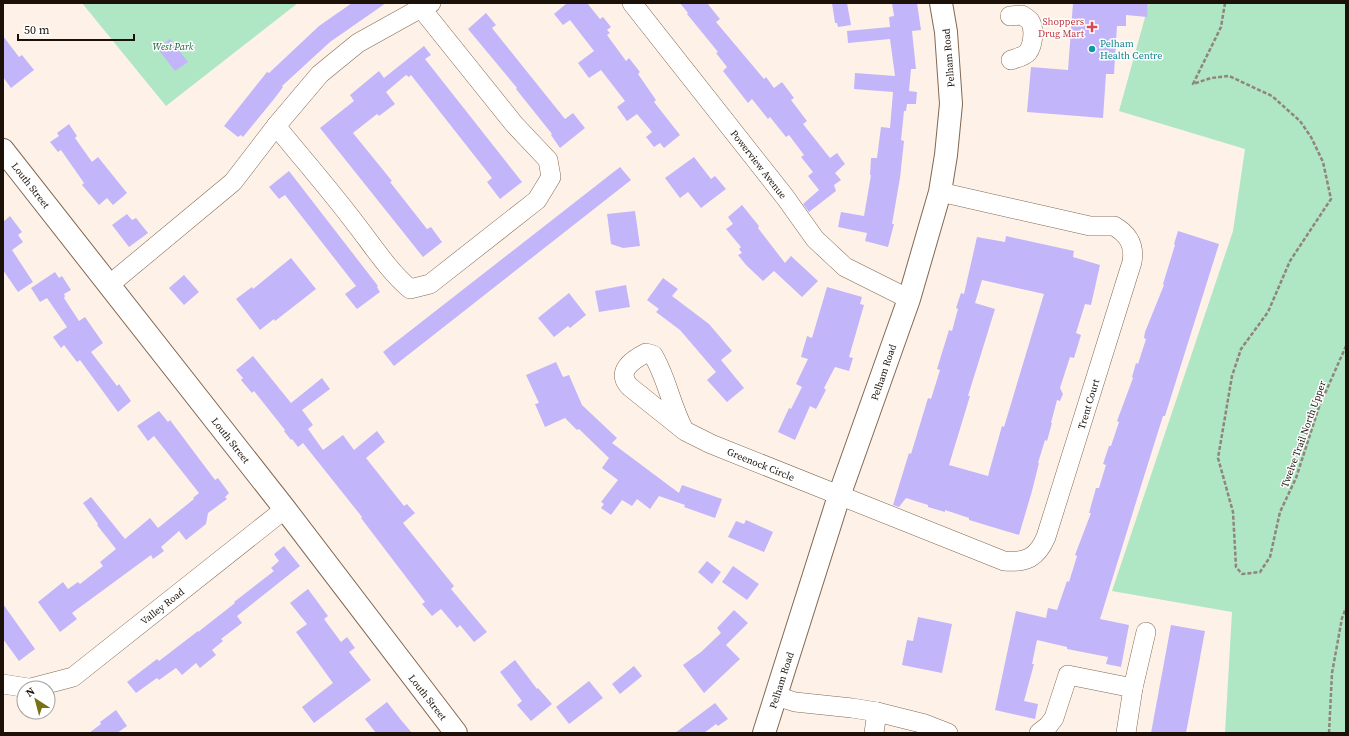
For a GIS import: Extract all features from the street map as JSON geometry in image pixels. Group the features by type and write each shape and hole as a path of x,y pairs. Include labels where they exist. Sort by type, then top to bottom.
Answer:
{"main road":[{"name":"Pelham Road","path":"764,733 840,496 908,299 940,192 946,156 951,104 946,32 941,3"},
{"name":"Louth Street","path":"3,150 285,509 456,733"}],"street":[{"name":"Powerview Avenue","path":"632,3 785,197 815,239 845,267 908,299"},
{"path":"109,285 233,182 276,126 320,74 358,43 426,5 492,97 548,160 551,177 537,200 430,284 410,289 384,263 356,223 276,126"},
{"path":"1010,16 1022,15 1031,22 1033,33 1032,43 1028,52 1011,60"},
{"name":"Trent Court","path":"840,496 1004,561 1017,562 1027,560 1039,551 1046,537 1132,262 1133,251 1131,242 1125,234 1114,226 1090,226 940,192"},
{"name":"Greenock Circle","path":"684,430 710,444 840,496"},
{"name":"Valley Road","path":"56,682 74,677 285,509"},
{"path":"1126,733 1146,632"},
{"path":"1039,733 1048,726 1054,718 1068,675 1134,688"},
{"path":"3,684 16,686"},
{"path":"776,696 795,702 877,712 925,724 948,733"},
{"path":"874,733 877,712"}],"path":[{"name":"Twelve Trail North Upper","path":"1225,3 1221,28 1193,84 1211,78 1229,76 1272,96 1300,121 1311,137 1323,162 1331,199 1290,261 1268,312 1241,349 1232,376 1218,458 1233,512 1236,567 1242,574 1260,572 1270,557 1280,512 1296,478 1319,407 1346,346"},
{"path":"1329,733 1332,673 1342,618 1346,608"}],"green space":[{"name":"West Park","path":"82,3 298,3 166,106"},
{"path":"1149,3 1346,3 1346,733 1225,733 1232,612 1112,591 1233,231 1245,149 1119,111"}],"building":[{"path":"352,3 386,3 330,42 282,86 283,87 274,99 243,137 241,135 238,137 224,126 267,72 269,73 319,26"},
{"path":"567,3 587,3 600,19 603,17 611,27 607,30 610,33 607,35 626,61 629,58 640,72 638,74 656,100 654,102 680,135 664,148 660,143 654,147 646,137 652,132 637,114 627,121 617,107 625,101 601,70 589,78 578,63 594,51 570,20 563,25 554,14"},
{"path":"680,3 707,3 720,19 716,22 764,79 766,77 774,88 782,82 794,98 791,100 807,121 803,124 830,158 837,153 845,164 835,173 841,180 834,185 836,191 809,212 803,204 819,190 808,176 813,172 801,157 804,155 789,135 786,137 770,117 768,119 752,99 748,103 723,71 727,67 716,53 718,52 687,14 688,13"},
{"path":"832,3 847,3 851,25 838,27 837,23 835,23"},
{"path":"892,3 917,3 921,30 912,31 916,69 911,69 909,91 917,92 916,104 907,104 906,111 904,111 901,140 904,141 900,178 892,224 894,224 888,247 865,241 867,233 838,227 841,212 864,216 871,175 871,158 877,158 881,127 890,128 893,92 854,89 855,73 895,76 890,39 848,43 847,31 890,27 889,17 894,16"},
{"name":"Pelham Health Centre","path":"1073,3 1148,3 1147,17 1126,15 1126,26 1117,26 1114,74 1106,74 1103,118 1027,112 1031,67 1068,70"},
{"path":"486,13 496,25 492,28 565,119 573,113 585,128 560,148 551,135 552,134 516,89 517,88 468,29"},
{"path":"3,36 19,57 22,55 34,70 11,88 3,77"},
{"path":"170,39 188,62 175,71 158,49"},
{"path":"424,46 431,55 425,59 522,182 500,199 487,182 492,178 411,75 409,77 406,75 386,92 395,104 379,116 377,114 353,133 392,181 390,182 427,229 431,227 442,242 423,257 320,128 354,101 350,95 379,71 384,78"},
{"path":"69,124 77,136 75,138 92,162 98,157 127,193 113,205 107,198 99,205 82,185 84,183 61,150 58,152 50,142 59,136 57,133"},
{"path":"694,157 711,179 715,176 726,189 701,208 688,192 680,198 665,178"},
{"path":"620,167 631,180 394,366 383,352"},
{"path":"289,171 378,286 377,287 380,292 357,309 345,294 356,286 285,195 279,199 269,187"},
{"path":"742,205 785,263 791,256 818,281 802,297 774,271 763,281 738,255 742,253 739,249 741,247 726,229 733,224 728,217"},
{"path":"635,211 640,246 623,248 611,244 607,214"},
{"path":"127,214 132,220 136,218 148,233 129,247 112,225"},
{"path":"10,216 22,232 18,235 23,242 12,250 33,282 18,292 3,270 3,222"},
{"path":"1178,231 1219,244 1165,416 1163,416 1100,619 1129,625 1121,667 1106,664 1108,657 1067,649 1067,647 1037,640 1032,664 1034,664 1024,701 1038,704 1035,719 995,710 1016,611 1046,618 1048,608 1057,610 1067,581 1069,582 1077,556 1075,555 1091,513 1089,513 1096,488 1099,488 1106,465 1103,464 1109,446 1111,446 1119,422 1117,421 1133,378 1136,363 1138,364 1146,339 1144,338 1145,332 1164,285 1163,284"},
{"path":"1006,236 1074,251 1073,257 1100,265 1091,305 1085,304 1076,333 1081,335 1074,358 1070,357 1060,388 1063,394 1060,401 1057,400 1047,441 1045,440 1038,463 1032,491 1019,535 969,520 969,518 945,510 945,512 928,507 928,505 906,498 899,507 893,505 909,453 911,454 928,398 931,399 940,370 937,369 949,330 952,331 958,309 956,308 961,293 964,294 977,237 1005,242","holes":["982,280 1044,294 1004,427 1002,426 988,476 949,465 970,396 968,396 995,309 975,303"]},
{"path":"291,258 316,289 275,321 274,319 260,330 236,299 252,287 253,289"},
{"path":"55,272 59,278 62,276 71,290 64,294 64,298 79,321 85,317 103,343 91,352 117,386 119,384 131,401 118,412 80,360 77,362 64,345 61,348 53,337 67,327 47,298 40,302 31,288"},
{"path":"184,275 199,292 184,305 169,288"},
{"path":"663,278 678,289 672,296 709,324 732,351 721,360 744,388 727,402 707,380 716,372 680,330 656,312 659,309 647,300"},
{"path":"626,285 630,307 599,312 595,291"},
{"path":"827,287 862,297 860,304 864,305 849,357 853,358 849,371 835,367 824,388 826,390 816,409 810,406 795,440 778,432 789,408 791,409 802,387 796,384 808,359 801,357 807,336 812,338"},
{"path":"569,293 586,315 570,328 568,326 554,337 538,318"},
{"path":"253,356 291,403 322,378 330,389 302,410 313,425 308,429 323,450 343,435 354,450 377,431 385,442 366,458 404,506 407,504 415,513 403,523 454,586 451,589 487,632 474,642 460,625 457,628 441,609 432,616 422,604 425,602 361,518 362,517 303,443 298,447 292,439 291,440 284,431 285,430 254,391 252,393 241,380 243,378 236,370"},
{"path":"556,362 563,377 569,375 582,405 617,438 612,443 679,493 682,485 722,499 715,518 659,496 650,509 637,499 632,506 622,500 611,515 601,508 604,504 601,502 618,480 602,468 609,458 579,429 577,430 565,418 545,427 535,404 539,403 526,375"},
{"path":"159,411 168,422 170,420 215,480 218,478 229,493 225,497 227,499 208,513 206,524 186,540 179,531 161,547 164,551 153,559 151,555 72,613 77,619 60,632 38,602 63,582 68,589 78,582 80,584 103,566 100,562 116,549 97,525 98,524 83,503 91,497 125,539 150,518 158,528 194,499 193,498 199,493 154,436 148,441 137,426"},
{"path":"746,520 773,532 764,552 728,537 736,521 744,524"},
{"path":"284,546 300,566 237,616 242,623 221,639 223,641 212,650 216,655 200,668 196,663 182,675 176,668 159,680 157,678 136,693 127,682 157,659 159,661 198,632 274,571 271,568 279,561 274,554"},
{"path":"707,561 721,572 712,584 698,572"},
{"path":"733,566 759,584 747,600 722,582"},
{"path":"308,589 328,616 324,619 341,642 347,637 355,648 349,652 371,680 314,723 302,707 333,683 296,632 307,624 290,603"},
{"path":"3,604 35,649 19,661 3,639"},
{"path":"734,610 748,623 726,645 740,659 704,693 683,665 701,652 721,633 717,628"},
{"path":"918,617 952,624 942,673 902,665 907,640 913,641"},
{"path":"1171,625 1205,631 1186,733 1151,733"},
{"path":"515,660 537,689 538,688 552,704 531,721 517,705 522,701 500,672"},
{"path":"634,666 642,676 620,694 612,684"},
{"path":"589,681 603,698 569,724 556,707"},
{"path":"387,702 412,733 376,733 365,719"},
{"path":"715,703 728,719 718,726 716,724 704,733 675,733"},
{"path":"116,710 127,726 117,733 89,733 101,724 100,722"}],"place":[{"name":"Shoppers Drug Mart","path":"1092,27"},
{"name":"Pelham Health Centre","path":"1092,49"}]}
